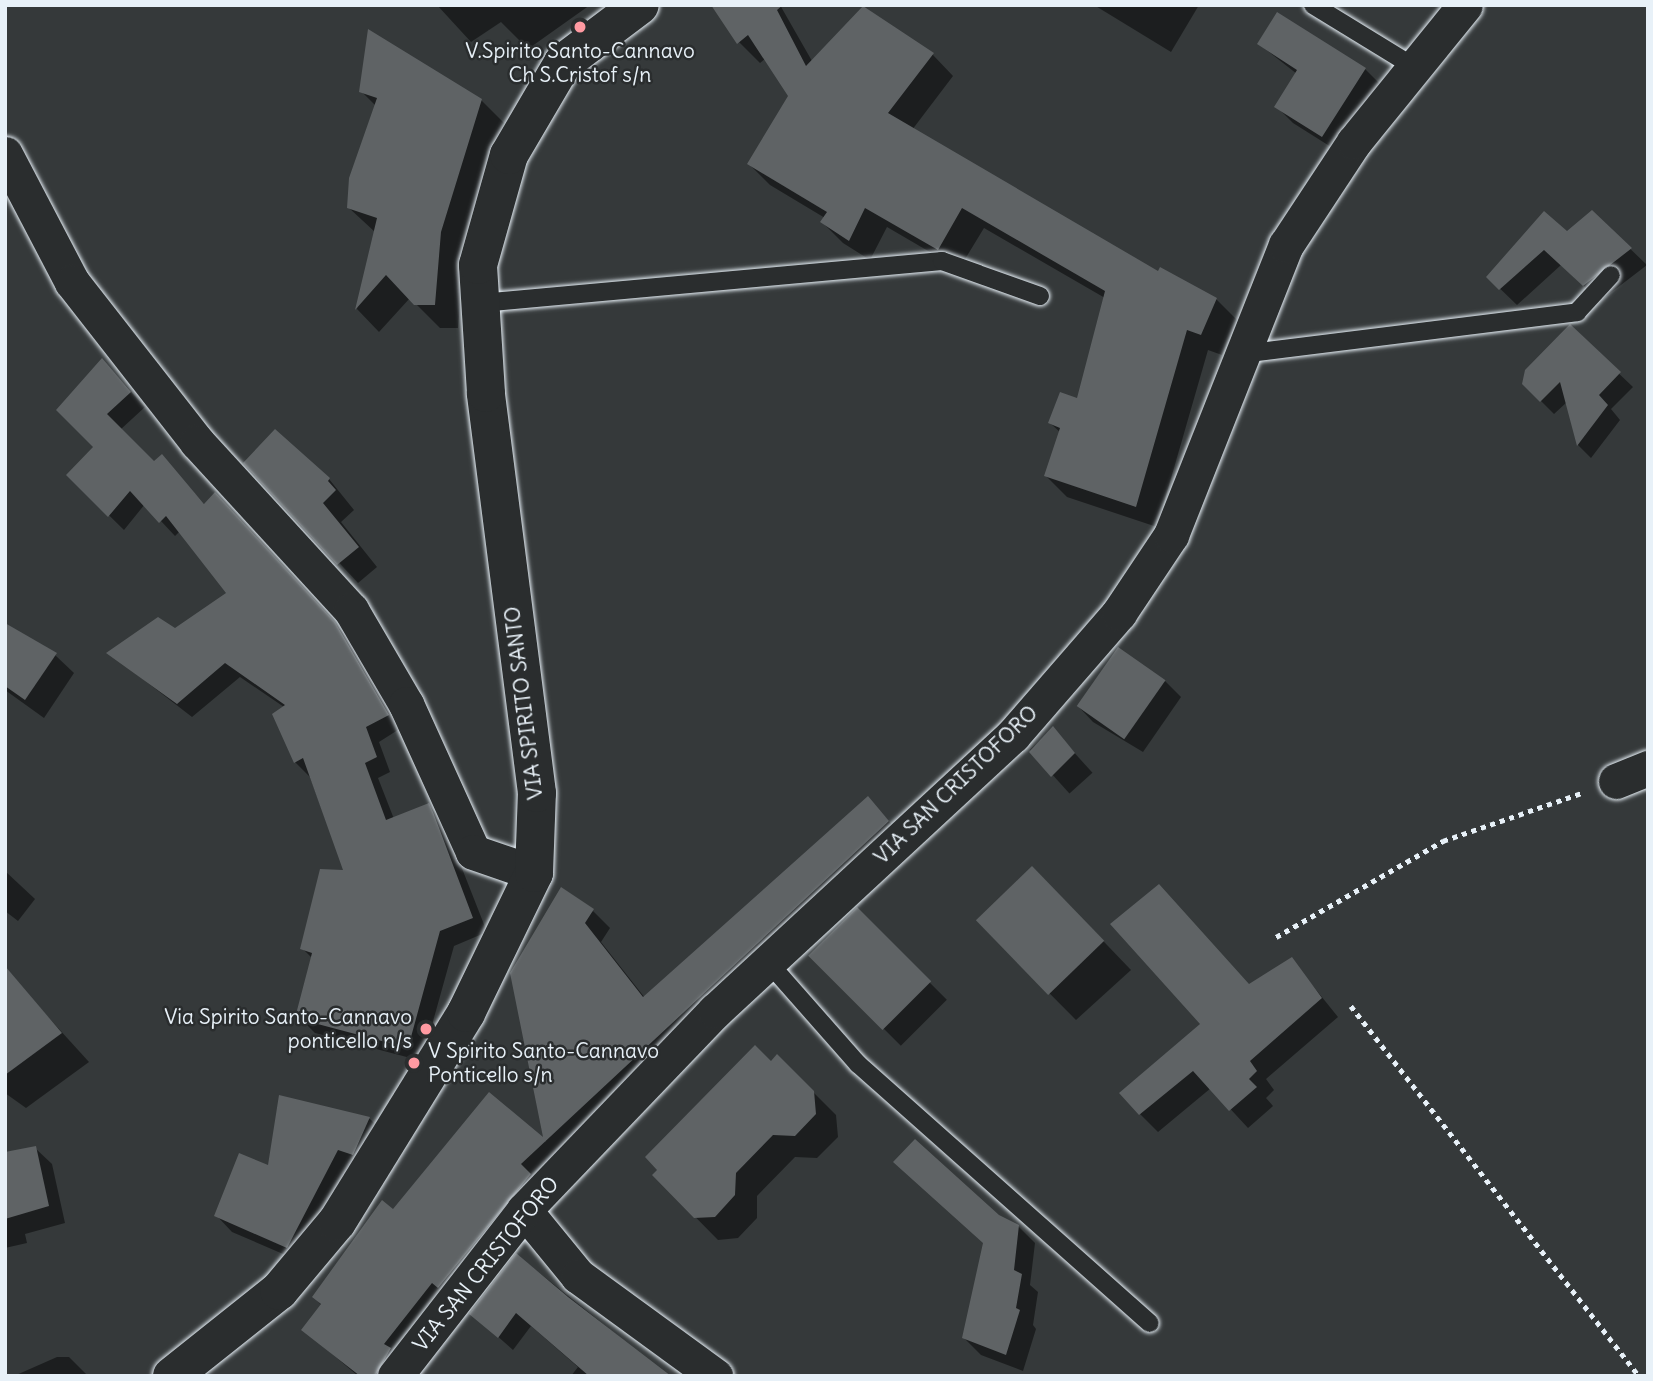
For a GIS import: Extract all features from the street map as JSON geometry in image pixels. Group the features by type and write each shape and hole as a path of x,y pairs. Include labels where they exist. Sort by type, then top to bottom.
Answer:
{"street":[{"name":"VIA SPIRITO SANTO","path":"172,1376 279,1291 337,1222 466,1013 534,873 537,793 486,393 478,265 509,155 563,63 640,5"},
{"name":"VIA SAN CRISTOFORO","path":"395,1376 524,1210 768,962 1013,735 1119,613 1171,535 1286,246 1354,142 1465,5"},
{"path":"5,154 72,282 197,443 351,610 406,704 472,852 534,873"},
{"path":"524,1210 578,1276 715,1376"}],"lane":[{"path":"1313,5 1414,67"},
{"path":"481,303 942,261 1040,296"},
{"path":"1242,354 1577,312 1611,275"},
{"path":"768,962 858,1064 1150,1323"}],"path":[{"path":"1276,937 1443,841 1632,774"},
{"path":"1352,1006 1639,1376"}],"building":[{"path":"711,5 783,5 777,10 806,66 863,6 934,53 888,113 1158,271 1160,267 1217,298 1201,335 1187,330 1136,507 1044,476 1060,428 1048,423 1060,392 1077,398 1105,291 962,208 938,250 865,208 849,241 820,222 827,212 747,164 788,96 748,35 737,44"},
{"path":"1277,12 1366,68 1322,137 1274,107 1297,70 1257,44"},
{"path":"368,29 482,99 441,232 435,305 414,305 386,275 355,310 377,218 347,208 349,178 377,98 359,92"},
{"path":"1592,210 1632,248 1583,286 1544,250 1499,290 1486,277 1544,211 1567,231"},
{"path":"1570,324 1621,372 1599,395 1608,405 1577,446 1560,382 1540,402 1522,384 1525,370"},
{"path":"102,358 131,392 107,414 154,461 162,454 204,504 215,492 335,622 389,715 366,727 377,757 365,763 386,820 429,803 433,812 473,918 440,931 408,1048 295,1018 312,953 300,949 320,869 343,870 303,758 294,763 272,714 285,705 225,663 177,704 106,653 158,617 175,628 226,593 166,516 159,523 130,491 108,517 66,475 93,447 56,410"},
{"path":"275,429 330,478 328,481 336,490 323,503 359,547 337,565 243,463"},
{"path":"5,623 57,653 25,700 5,686"},
{"path":"1118,647 1166,680 1124,739 1077,706"},
{"path":"1053,726 1075,753 1051,777 1029,752"},
{"path":"868,796 889,821 521,1164 531,1174 438,1288 432,1283 384,1344 391,1348 375,1376 360,1376 301,1330 321,1304 312,1297 382,1200 393,1209 489,1092 543,1137 510,973 561,887 594,909 585,923 643,997"},
{"path":"1032,866 1104,941 1048,995 976,920"},
{"path":"1159,884 1249,984 1292,957 1322,998 1250,1061 1257,1071 1249,1079 1257,1087 1229,1111 1193,1071 1139,1115 1119,1093 1200,1024 1110,924"},
{"path":"857,907 931,981 882,1030 808,956"},
{"path":"5,966 62,1033 5,1075"},
{"path":"755,1045 771,1061 777,1054 814,1091 816,1114 795,1136 773,1135 736,1173 735,1195 715,1217 694,1218 652,1175 657,1170 645,1157"},
{"path":"279,1095 370,1117 353,1155 338,1150 287,1248 214,1216 239,1153 268,1165"},
{"path":"915,1139 999,1215 1019,1225 1014,1270 1022,1274 1016,1308 1020,1310 1006,1355 962,1338 983,1243 893,1162"},
{"path":"36,1146 49,1206 5,1219 5,1152"},
{"path":"516,1253 568,1297 671,1376 589,1376 516,1313 498,1338 469,1314"}],"place":[{"name":"V.Spirito Santo-Cannavo Ch S.Cristof s/n","path":"580,27"},
{"name":"Via Spirito Santo-Cannavo ponticello n/s","path":"426,1029"},
{"name":"V Spirito Santo-Cannavo Ponticello s/n","path":"414,1063"}]}
